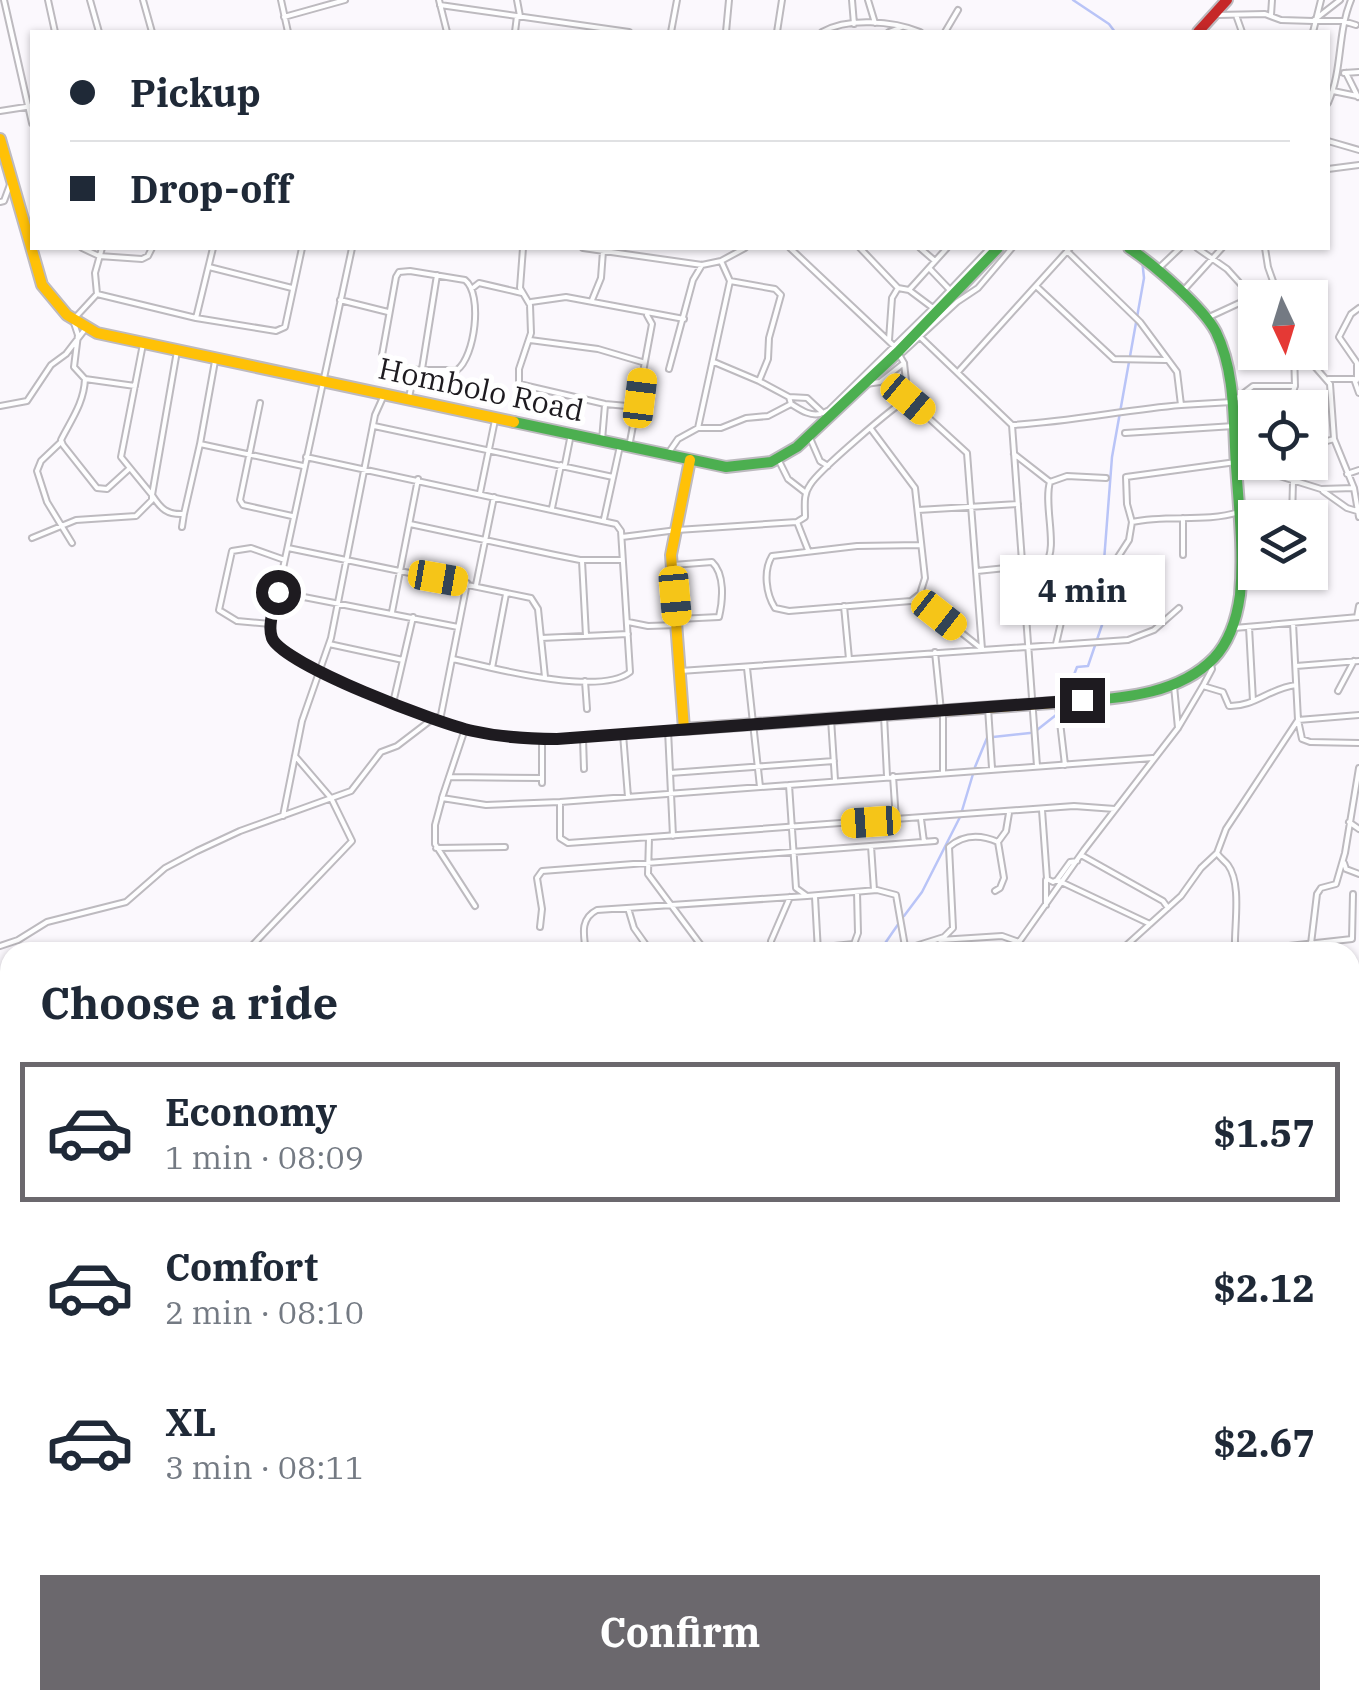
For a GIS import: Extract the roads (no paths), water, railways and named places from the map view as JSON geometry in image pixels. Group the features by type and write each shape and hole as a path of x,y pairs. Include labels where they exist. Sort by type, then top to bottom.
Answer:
{"street":[{"path":"4,0 30,102"},
{"path":"48,0 56,30"},
{"path":"90,0 98,30"},
{"path":"142,0 151,30"},
{"path":"281,0 287,30"},
{"path":"284,17 322,3 345,0"},
{"path":"514,30 517,0"},
{"path":"671,30 677,0"},
{"path":"726,30 729,0"},
{"path":"777,30 782,0"},
{"path":"852,0 854,24"},
{"path":"868,0 875,23"},
{"path":"1201,30 1227,0"},
{"path":"1271,16 1272,0"},
{"path":"1314,30 1321,0"},
{"path":"1316,21 1340,0"},
{"path":"1330,98 1338,74 1343,21 1351,0"},
{"path":"446,30 439,2 614,30"},
{"path":"946,30 958,10"},
{"path":"1214,15 1343,21 1356,25"},
{"path":"1236,15 1241,30"},
{"path":"826,30 875,23 915,30"},
{"path":"568,30 569,24"},
{"path":"894,30 904,26"},
{"path":"1338,74 1359,72"},
{"path":"1346,73 1359,97"},
{"path":"1333,91 1359,97"},
{"path":"0,111 30,106"},
{"name":"Hombolo Road","path":"0,139 30,245"},
{"path":"1330,142 1359,150"},
{"path":"1330,170 1359,165"},
{"path":"0,202 12,187"},
{"name":"Hombolo Road","path":"32,250 44,289 86,328 216,360 735,468 777,459 809,436 896,349 918,336 996,250"},
{"path":"86,250 99,256 142,260 151,250"},
{"path":"97,294 94,273 101,250"},
{"path":"196,318 212,250"},
{"path":"97,294 196,318 282,331 302,250"},
{"path":"352,250 303,466 271,624 272,639 278,647 318,671 433,720 465,729 542,739 1139,696 1174,686 1210,662 1233,628 1242,590"},
{"path":"522,293 523,250"},
{"path":"596,250 702,265 721,261 741,250"},
{"path":"792,250 889,340 904,364 908,399 967,453 982,649"},
{"path":"862,250 898,288 909,290 937,313"},
{"path":"922,250 935,260"},
{"path":"909,290 945,250"},
{"path":"937,313 950,290 988,250"},
{"path":"790,404 812,415 825,416 937,313 982,285 1010,250"},
{"path":"958,372 1067,250"},
{"path":"1069,250 1140,322 1177,372 1181,404"},
{"path":"1157,272 1178,250"},
{"path":"1200,250 1227,268 1238,281"},
{"path":"1181,294 1220,250"},
{"path":"1266,250 1273,280"},
{"path":"592,300 601,278 603,251"},
{"path":"1141,254 1207,318 1227,362 1238,500"},
{"path":"698,428 730,281 721,261"},
{"path":"669,369 693,280 702,265"},
{"path":"209,267 292,288"},
{"path":"929,268 950,290"},
{"path":"399,272 438,275 459,278 472,288 475,309 466,364 451,371 420,370 384,360 388,312 399,272"},
{"path":"408,401 414,375 420,370 438,275"},
{"path":"730,281 775,290 781,295 769,338 768,359 758,382"},
{"path":"472,288 479,283 522,293 530,302 530,340 519,369 519,384 605,404 638,407"},
{"path":"1036,286 1114,359 1166,360"},
{"path":"889,340 892,298 898,288"},
{"path":"97,294 73,320 77,341 74,367 86,379 136,386"},
{"path":"530,302 560,297 592,300 684,319"},
{"path":"340,300 388,312"},
{"path":"1207,318 1238,304"},
{"path":"1359,308 1351,314 1339,338 1357,363 1359,393"},
{"path":"604,520 612,476 638,407 652,324 645,312"},
{"path":"0,406 26,401 86,328"},
{"path":"918,336 1012,425 1037,766"},
{"path":"530,340 598,349 644,362"},
{"path":"143,344 121,457 160,509 171,515 184,514"},
{"path":"1152,358 1158,346"},
{"path":"32,538 76,520 136,516 147,508 177,351"},
{"path":"182,527 216,360"},
{"path":"714,362 789,397 807,398 825,416"},
{"path":"864,384 880,382 904,364"},
{"path":"1294,390 1295,370"},
{"path":"1319,370 1328,379 1334,438 1354,488 1358,514"},
{"path":"72,542 41,490 37,471 76,416 86,379"},
{"path":"1328,379 1357,380"},
{"path":"1012,425 1064,422 1181,404 1232,402 1253,386 1295,386"},
{"path":"283,816 295,756 329,644 375,414 384,395"},
{"path":"789,397 790,404"},
{"path":"622,538 797,522 805,516 806,493 820,473 871,430 886,412 908,399"},
{"path":"260,403 242,502 294,516"},
{"path":"602,440 605,404"},
{"path":"668,455 678,440 698,428 721,428 746,418 768,416 790,404"},
{"path":"480,493 496,417"},
{"path":"374,426 612,476"},
{"path":"1125,433 1234,426"},
{"path":"871,430 913,482 924,582 918,598"},
{"path":"552,508 571,434"},
{"path":"809,436 820,461 820,473"},
{"path":"1328,440 1334,438"},
{"path":"61,442 97,488 107,489 130,468"},
{"path":"200,444 303,466"},
{"path":"1014,454 1050,482"},
{"path":"306,457 616,524 622,538 630,672 619,679 562,682 452,659"},
{"path":"777,459 788,480 806,493"},
{"path":"1347,474 1358,470 1359,459"},
{"path":"684,729 672,552 690,460"},
{"path":"820,461 828,466"},
{"path":"1056,644 1062,618 1105,576 1129,540 1132,522 1126,476 1236,465"},
{"path":"1050,482 1067,476 1106,478"},
{"path":"392,614 418,479"},
{"path":"1293,500 1294,480 1321,489 1358,514"},
{"path":"977,571 1045,564 1051,557 1047,507 1050,482"},
{"path":"1321,489 1354,488"},
{"path":"476,585 494,496"},
{"path":"918,510 1018,504"},
{"path":"1132,522 1238,512"},
{"path":"1183,518 1183,556"},
{"path":"797,522 809,552"},
{"path":"410,524 582,560 623,560"},
{"path":"921,544 772,556 768,560 768,588 775,608 789,611 918,598 982,649"},
{"path":"271,624 237,621 221,613 228,560 232,551 241,548 284,560"},
{"path":"287,548 531,598 536,605 545,677"},
{"path":"582,560 586,636"},
{"path":"541,638 586,636 719,617 722,579 717,566 712,562 673,565"},
{"path":"12,942 46,922 126,902 172,864 240,831 357,788 381,752 397,746 441,715 467,582"},
{"path":"278,592 458,626"},
{"path":"492,668 507,592"},
{"path":"844,606 849,659"},
{"path":"1233,628 1358,617 1359,606"},
{"path":"680,671 1132,640 1161,624 1179,608"},
{"path":"393,703 412,617"},
{"path":"1292,623 1298,720 1304,741 1359,743"},
{"path":"1249,627 1252,702"},
{"path":"329,644 403,660"},
{"path":"935,652 942,711 943,772"},
{"path":"1296,666 1356,661"},
{"path":"1338,691 1356,661"},
{"path":"936,940 1002,936 1019,942 1059,882 1178,728 1212,669 1210,662"},
{"path":"747,668 760,787"},
{"path":"586,681 587,709"},
{"path":"1203,686 1223,692 1229,706 1245,706 1276,688 1296,685"},
{"path":"1174,686 1178,728"},
{"path":"1252,688 1266,694"},
{"path":"1058,702 1065,765"},
{"path":"988,708 992,769"},
{"path":"1298,720 1359,715"},
{"path":"884,716 896,820"},
{"path":"831,720 835,781"},
{"path":"1130,942 1168,908 1217,853 1226,828 1298,720"},
{"path":"465,729 435,825 436,848 475,906"},
{"path":"668,730 674,836"},
{"path":"623,734 628,797"},
{"path":"583,737 584,769"},
{"path":"449,778 542,780 542,739"},
{"path":"256,942 350,846 352,836 332,798 295,756"},
{"path":"442,798 486,805 560,802 1153,758"},
{"path":"670,773 834,762"},
{"path":"1311,942 1317,894 1336,884 1343,860 1359,768"},
{"path":"788,784 796,888 807,896"},
{"path":"560,802 562,842 1074,806 1115,808"},
{"path":"1042,810 1046,906"},
{"path":"995,891 1004,878 998,842 1006,832 1010,813"},
{"path":"921,819 924,842"},
{"path":"1350,822 1359,829"},
{"path":"931,942 950,934 953,928 949,847 973,837 998,842"},
{"path":"649,838 648,874 698,942"},
{"path":"540,926 537,878 542,871 934,842"},
{"path":"436,848 506,846"},
{"path":"871,846 874,890"},
{"path":"1217,853 1229,866 1233,879 1237,908 1235,942"},
{"path":"1081,854 1164,900 1168,908"},
{"path":"1343,860 1346,869 1359,874"},
{"path":"1046,875 1050,882 1059,882 1150,924"},
{"path":"585,942 583,926 590,914 668,904 874,890 896,894 904,942"},
{"path":"855,942 858,892"},
{"path":"1321,942 1352,939 1353,894"},
{"path":"815,896 818,942"},
{"path":"775,942 790,897"},
{"path":"628,908 643,942"}],"waterway":[{"path":"1073,0 1114,30"},
{"path":"1103,574 1112,457 1144,278 1142,259"},
{"path":"1065,698 1077,667 1088,666 1102,625 1102,584"},
{"path":"1037,730 1056,715"},
{"path":"993,737 1030,733"},
{"path":"975,767 987,738"},
{"path":"961,814 973,774"},
{"path":"904,916 922,892 960,817"},
{"path":"886,942 899,923"}]}
